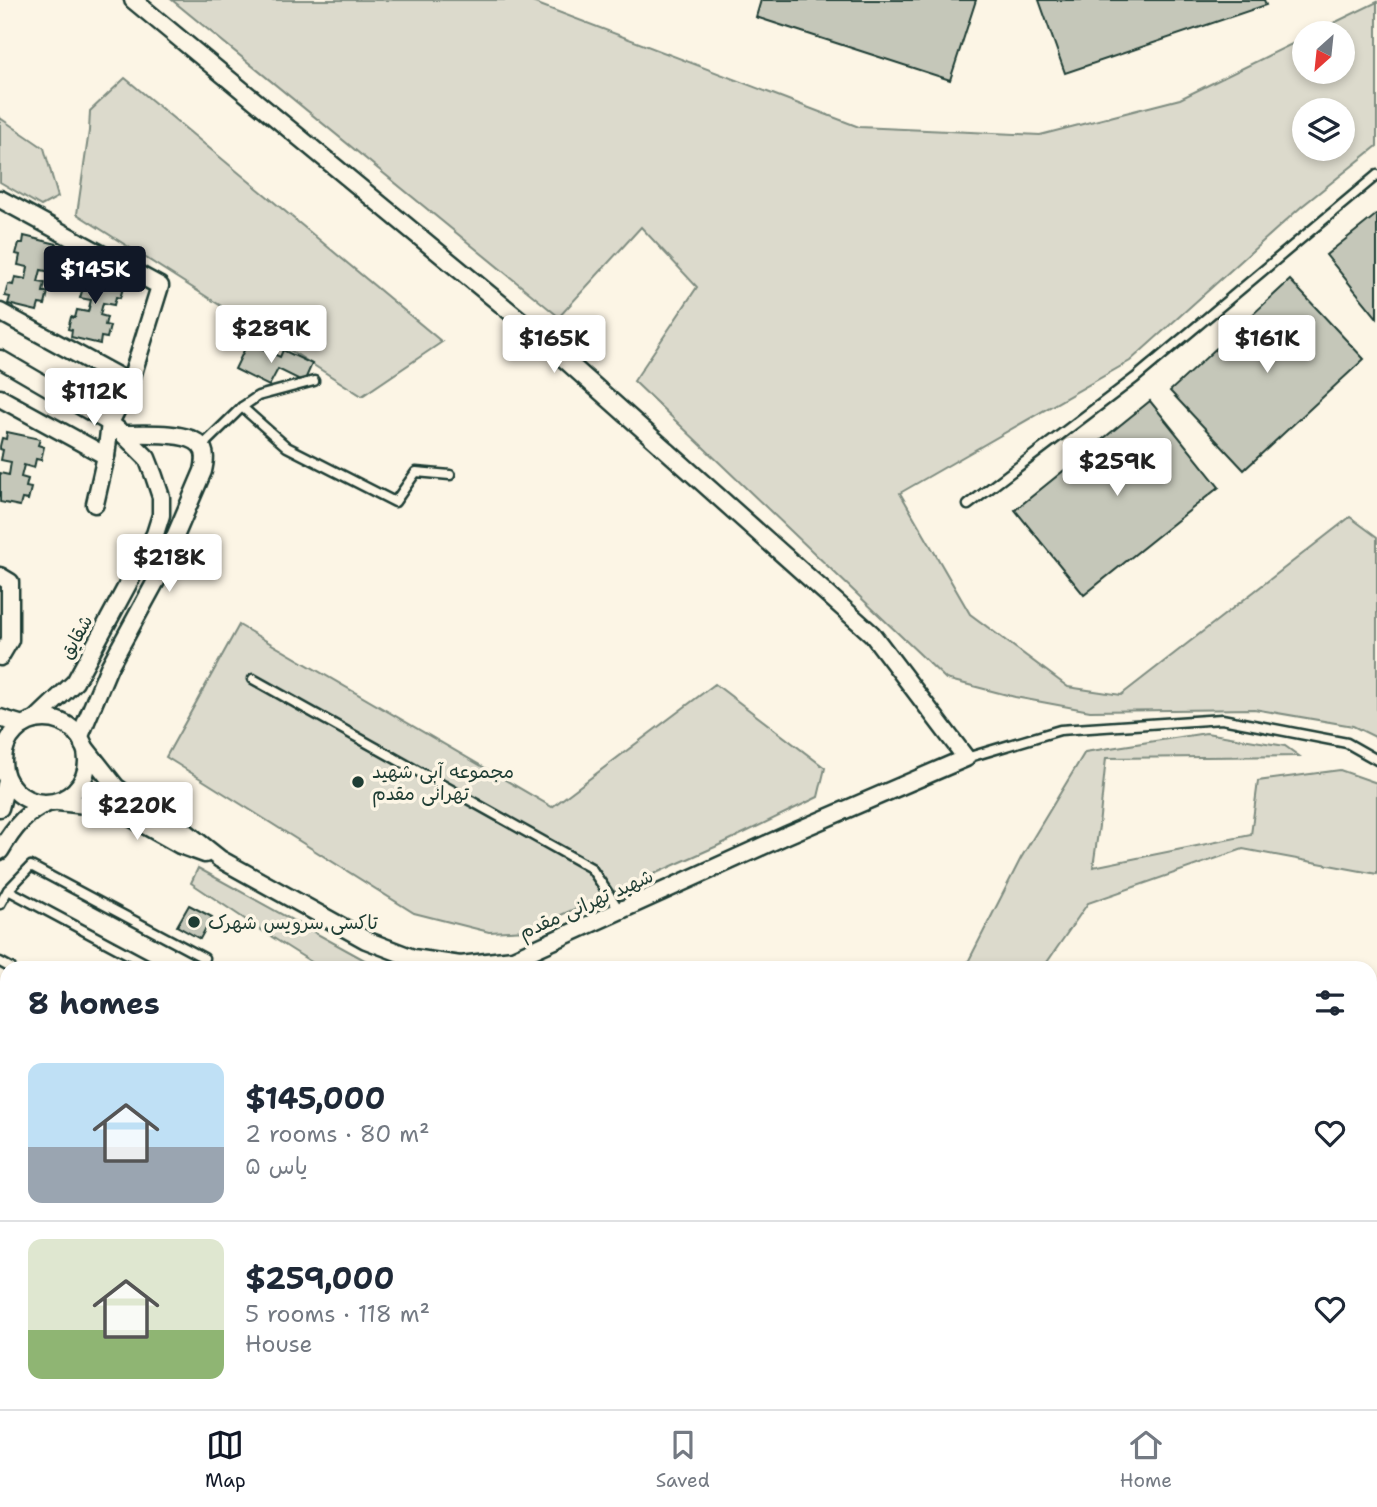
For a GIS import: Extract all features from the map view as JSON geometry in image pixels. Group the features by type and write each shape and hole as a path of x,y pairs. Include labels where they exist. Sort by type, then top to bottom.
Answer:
{"street":[{"path":"133,0 525,324 872,634 967,758"},
{"path":"0,199 160,286 130,383 110,423 95,504"},
{"path":"0,312 130,383"},
{"name":"شقایق","path":"0,359 110,423 123,434 147,458 161,496 161,515 155,534 75,682 29,723"},
{"path":"0,398 106,456"},
{"path":"81,740 109,667 156,580 204,471 202,446 195,440 183,436 123,434"},
{"path":"0,576 10,582 10,640 0,657"},
{"path":"0,718 29,723"},
{"path":"0,808 2,756 13,733 29,723 47,719 60,722 81,740 86,756 86,768 77,789 68,796 34,808 0,851"},
{"name":"شهید تهرانی مقدم","path":"81,740 116,787 186,832 220,859 366,940 414,957 437,961"},
{"name":"شهید تهرانی مقدم","path":"502,961 513,960 787,835 967,758"},
{"path":"3,772 17,793 30,801 52,803"},
{"name":"شهید تهرانی مقدم","path":"52,803 113,810 180,845 220,859"}],"lane":[{"path":"968,505 1135,378 1377,175"},
{"path":"202,446 242,407 258,396 314,381"},
{"path":"242,407 287,447 395,502 416,472 450,475"},
{"path":"253,679 591,868 620,911"},
{"path":"967,758 1060,730 1223,719 1346,743 1377,760"},
{"path":"0,904 8,890 31,866 204,958 202,961"},
{"path":"8,890 141,961"}],"shaded area":[{"path":"172,0 527,0 859,127 1040,135 1180,99 1292,44 1292,84 1355,84 1355,21 1338,21 1377,2 1377,146 1301,207 1130,361 900,493 970,614 1068,687 1121,695 1350,517 1377,537 1377,738 1353,726 1254,709 1090,711 1015,697 946,679 634,381 697,287 641,227 559,317"},
{"path":"125,78 442,342 362,396 77,214 90,111"},
{"path":"0,118 44,148 58,197 41,206 0,182"},
{"name":"مجموعه آبی شهید تهرانی مقدم","path":"239,625 552,807 715,684 825,768 818,797 715,847 527,930 489,932 414,913 166,757"},
{"path":"1206,733 1285,746 1299,756 1106,758 1093,867 1251,835 1258,781 1340,770 1377,783 1377,874 1243,849 1088,903 1048,961 969,961 1021,858 1085,752"},
{"path":"198,868 366,961 310,961 191,883"}],"building":[{"path":"761,0 976,0 950,80 756,17"},
{"path":"1039,0 1264,0 1266,5 1065,73"},
{"path":"1377,214 1377,318 1326,255"},
{"path":"24,236 57,244 55,250 61,251 58,265 53,264 51,272 41,270 38,282 45,283 43,292 48,292 45,305 39,304 37,311 8,304 10,297 5,296 8,284 13,285 15,277 26,279 28,267 18,265 20,255 16,254"},
{"path":"87,269 119,277 118,283 124,285 120,298 116,297 114,305 103,303 100,315 107,317 105,325 110,326 107,338 101,337 100,344 71,337 72,330 68,329 71,317 75,318 77,310 88,312 91,300 80,298 83,288 79,287 81,276 85,276"},
{"path":"1290,280 1364,359 1244,470 1170,391"},
{"path":"248,342 280,357 283,350 312,364 304,382 278,369 269,386 235,369"},
{"path":"1150,401 1219,487 1084,595 1015,510"},
{"path":"7,432 40,439 38,445 44,447 41,460 36,459 34,468 24,465 21,477 28,479 26,487 31,488 28,500 22,499 20,506 0,502 0,473 9,475 11,462 1,460 3,450 0,446 2,438 6,439"},
{"name":"تاکسی سرویس شهرک","path":"189,905 212,917 200,939 177,926"}],"place":[{"name":"مجموعه آبی شهید تهرانی مقدم","path":"358,782"},
{"name":"تاکسی سرویس شهرک","path":"194,922"}]}
